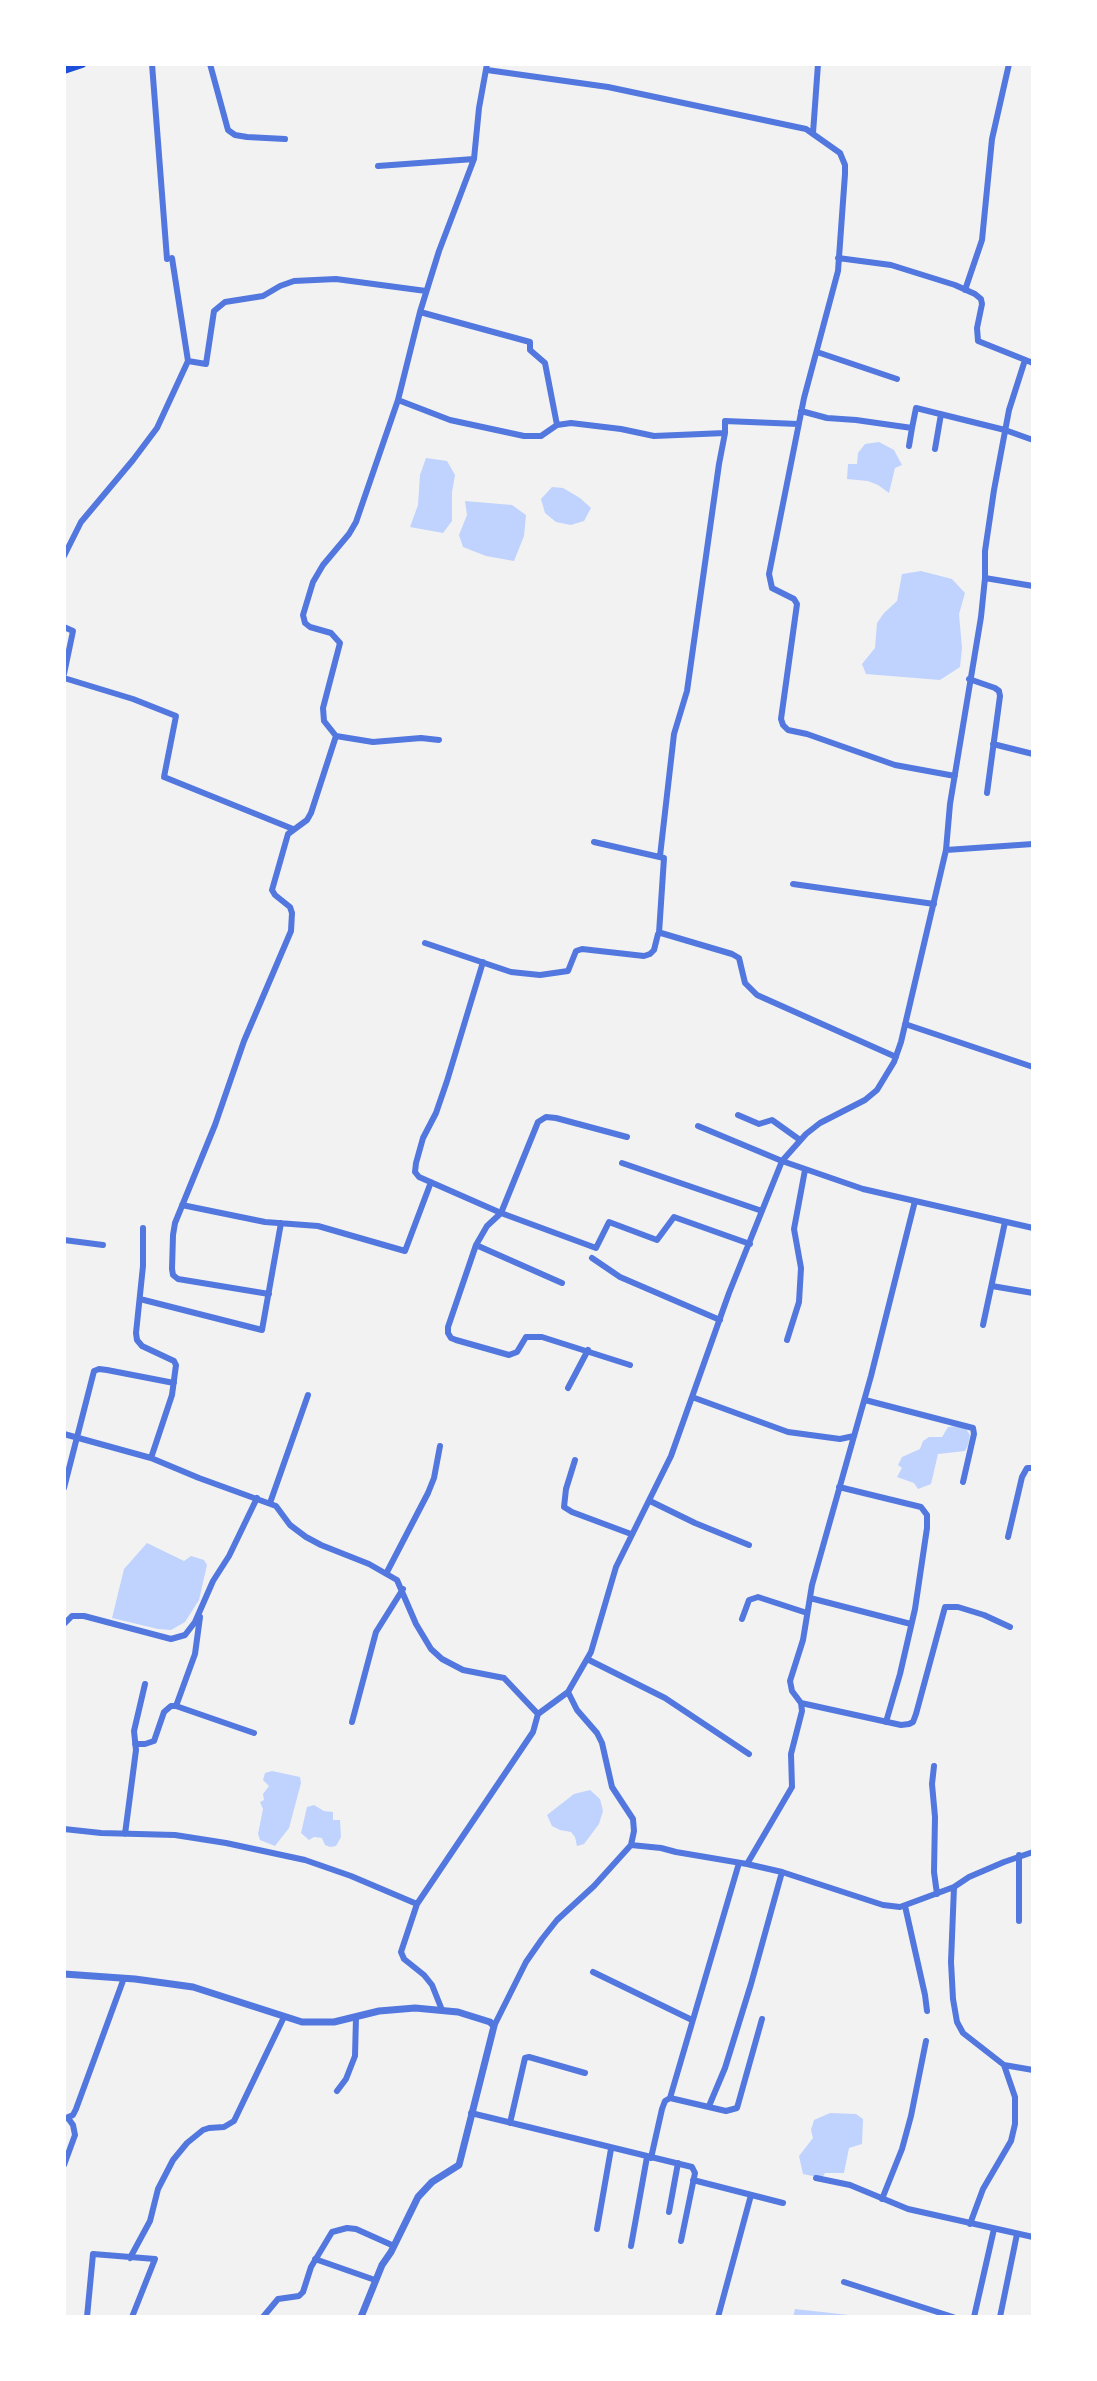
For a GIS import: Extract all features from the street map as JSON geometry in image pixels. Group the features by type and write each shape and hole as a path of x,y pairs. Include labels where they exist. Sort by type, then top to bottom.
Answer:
{"main road":[{"path":"64,70 82,64"}],"street":[{"path":"64,556 81,522 157,428 188,361 170,258 152,64"},
{"path":"210,64 228,130 247,137 285,139"},
{"path":"813,133 818,64"},
{"path":"965,290 982,240 992,139 1009,64"},
{"path":"439,740 421,738 373,742 336,736 324,721 323,708 340,643 331,633 310,627 303,615 313,582 356,522 398,400 426,291 447,225 474,159 487,67 608,87 806,129 840,153 845,165 845,192 832,294 798,424 769,574 772,588 794,599 797,604 781,719 788,730 895,765 955,776"},
{"path":"378,166 474,159"},
{"path":"838,258 891,265 965,290 981,299 978,341 1033,363"},
{"path":"188,361 206,364 214,311 225,302 263,296 294,281 336,279 426,291"},
{"path":"420,312 530,342 530,350 545,363 557,425"},
{"path":"817,352 897,379"},
{"path":"442,2010 432,1985 404,1959 401,1952 417,1904 533,1732 538,1714 568,1692 587,1659 616,1567 671,1456 782,1161 820,1123 865,1100 877,1090 896,1057 946,850 969,679 981,617 985,551 1009,410 1025,360"},
{"path":"398,400 450,420 524,436 541,436 557,425 571,423 654,436 725,433"},
{"path":"909,446 916,408 1033,440"},
{"path":"801,411 827,418 912,428"},
{"path":"935,449 941,414"},
{"path":"660,856 674,734 687,691 725,421 798,424"},
{"path":"985,578 1033,586"},
{"path":"64,627 73,631 64,676 176,716 164,777 293,829"},
{"path":"969,679 999,691 987,793"},
{"path":"269,1294 189,1282 173,1275 173,1235 248,1030 291,931 290,907 272,890 288,834 307,820 311,813 336,736"},
{"path":"993,744 1033,754"},
{"path":"425,943 527,975 561,973 570,968 576,951 582,949 644,956 650,954 659,933 664,858 594,842"},
{"path":"946,850 1033,844"},
{"path":"793,884 934,904"},
{"path":"659,933 732,954 739,958 745,983 757,995 896,1057"},
{"path":"483,962 447,1081 423,1138 415,1172 419,1177 501,1213 596,1248 609,1222 657,1240 674,1217 750,1244"},
{"path":"905,1024 1033,1067"},
{"path":"738,1115 759,1124 772,1120 800,1140"},
{"path":"627,1137 556,1118 538,1122 501,1213 487,1226 476,1245 448,1327 451,1338 509,1355 517,1352 523,1340 531,1336 588,1350 630,1365"},
{"path":"698,1126 805,1170 863,1189 1033,1228"},
{"path":"622,1163 762,1211"},
{"path":"787,1340 799,1302 801,1268 794,1229 805,1170"},
{"path":"182,1205 265,1222 318,1226 405,1251 431,1182"},
{"path":"631,2246 662,2109 670,2098 743,1864 792,1787 791,1754 802,1711 790,1681 915,1201"},
{"path":"983,1325 1005,1222"},
{"path":"140,1299 262,1330 281,1223"},
{"path":"143,1228 143,1275 137,1340 142,1346 174,1361 176,1370 151,1458"},
{"path":"64,1240 103,1245"},
{"path":"476,1245 562,1283"},
{"path":"592,1258 620,1277 720,1320"},
{"path":"992,1286 1033,1293"},
{"path":"568,1388 588,1350"},
{"path":"64,1488 94,1371 99,1369 174,1383"},
{"path":"270,1503 308,1395"},
{"path":"692,1397 788,1432 840,1439 854,1436"},
{"path":"865,1400 973,1428 963,1482"},
{"path":"64,1434 151,1458 276,1506 290,1525 306,1537 387,1572 403,1589 416,1624 431,1649 463,1670 504,1678 538,1714"},
{"path":"387,1572 428,1493 440,1446"},
{"path":"575,1460 564,1507 631,1534"},
{"path":"1008,1537 1022,1477 1027,1468 1033,1468"},
{"path":"839,1487 924,1510 927,1528 911,1624 886,1722"},
{"path":"64,1624 72,1616 84,1616 178,1639 190,1630 257,1498"},
{"path":"650,1501 749,1545"},
{"path":"352,1722 376,1632 403,1589"},
{"path":"742,1619 749,1600 758,1597 807,1613"},
{"path":"810,1598 911,1624"},
{"path":"176,1706 195,1654 202,1607"},
{"path":"801,1703 901,1725 913,1722 945,1607 958,1607 1010,1627"},
{"path":"587,1659 665,1698 749,1754"},
{"path":"125,1834 133,1784 135,1721 145,1684"},
{"path":"361,2317 375,2280 423,2191 459,2165 494,2026 526,1962 557,1920 594,1886 631,1845 633,1819 612,1787 602,1743 577,1710 568,1692"},
{"path":"135,1744 154,1741 167,1708 176,1706 254,1733"},
{"path":"934,1766 934,1872 937,1894"},
{"path":"64,1829 189,1837 305,1860 417,1904"},
{"path":"631,1845 647,1845 782,1872 883,1905 900,1907 954,1887 1019,1855 1033,1852"},
{"path":"1019,1855 1019,1921"},
{"path":"709,2106 725,2068 747,1998 782,1872"},
{"path":"954,1887 951,1962 957,2022 963,2033 1004,2065 1033,2070"},
{"path":"905,1906 927,2011"},
{"path":"593,1972 692,2020"},
{"path":"64,1974 193,1987 284,2017 320,2024 400,2008 458,2012 494,2026"},
{"path":"64,2165 75,2135 73,2125 66,2119 76,2109 124,1978"},
{"path":"130,2258 150,2221 158,2189 173,2160 203,2130 224,2127 234,2121 284,2017"},
{"path":"337,2091 346,2079 355,2056 356,2017"},
{"path":"670,2098 726,2111 737,2108 762,2019"},
{"path":"882,2199 902,2149 926,2041"},
{"path":"510,2123 525,2058 585,2073"},
{"path":"970,2224 983,2189 1011,2141 1015,2124 1015,2097 1004,2065"},
{"path":"471,2113 695,2169 681,2241"},
{"path":"597,2229 611,2149"},
{"path":"669,2212 678,2163"},
{"path":"816,2178 850,2185 908,2209 1033,2237"},
{"path":"693,2180 783,2203"},
{"path":"718,2317 751,2195"},
{"path":"263,2317 278,2299 299,2296 303,2292 315,2259 332,2232 356,2229 394,2246"},
{"path":"974,2317 994,2229"},
{"path":"1000,2317 1017,2234"},
{"path":"87,2317 93,2254 155,2259 132,2317"},
{"path":"315,2259 375,2280"},
{"path":"844,2282 953,2317"}],"water":[{"path":"879,442 894,450 902,465 895,468 889,493 868,481 847,479 848,464 857,464 858,453 865,444"},
{"path":"426,458 447,461 455,475 452,521 443,533 410,527 418,505 420,475"},
{"path":"552,487 563,488 591,508 584,521 571,525 556,522 545,513 541,499"},
{"path":"465,501 512,505 526,515 524,536 514,561 486,556 463,547 459,535 467,515"},
{"path":"921,571 952,579 965,593 959,614 960,667 940,680 866,674 862,664 875,648 877,623 897,601 902,574"},
{"path":"948,1427 966,1429 970,1435 968,1445 965,1451 938,1454 931,1484 918,1489 914,1483 897,1477 902,1468 898,1465 902,1457 920,1449 929,1437 942,1437"},
{"path":"147,1543 184,1561 191,1556 204,1560 207,1565 199,1600 185,1622 171,1630 112,1618 124,1569"},
{"path":"272,1771 300,1777 301,1783 289,1828 275,1846 260,1840 258,1834 263,1809 260,1802 264,1800 263,1794 269,1786 263,1780 265,1773"},
{"path":"590,1790 600,1799 603,1811 599,1824 584,1844 577,1846 571,1832 552,1826 547,1815 574,1794"},
{"path":"314,1805 333,1812 333,1820 340,1820 341,1837 336,1846 325,1845 322,1838 309,1840 301,1833 307,1807"},
{"path":"830,2113 856,2114 863,2119 862,2144 849,2148 844,2173 825,2173 822,2178 803,2174 799,2156 813,2138 811,2130 814,2120"},
{"path":"795,2309 849,2315 850,2317 793,2317"}]}
